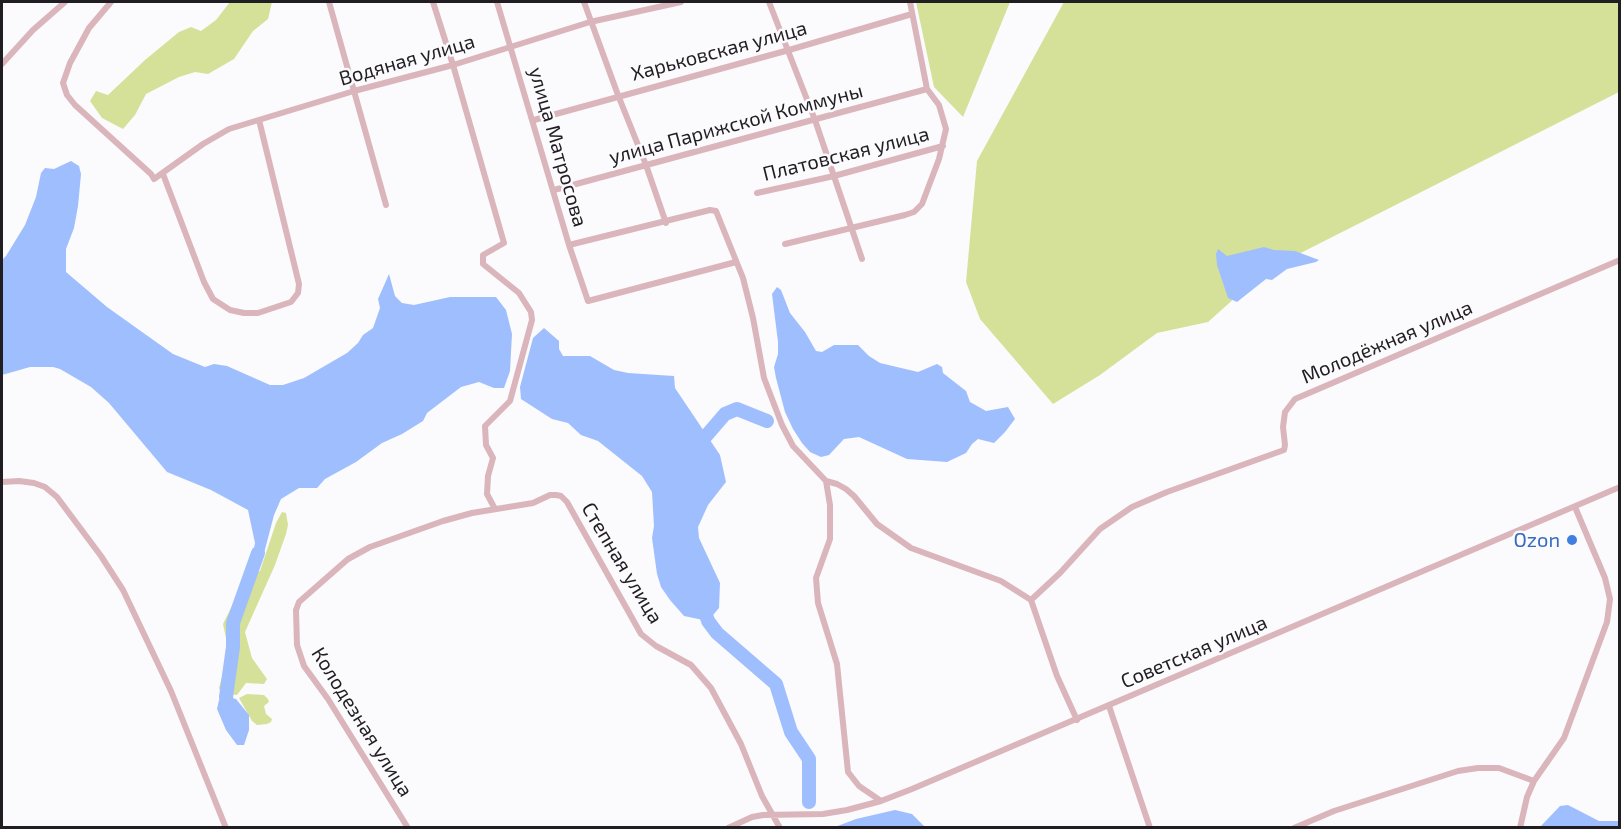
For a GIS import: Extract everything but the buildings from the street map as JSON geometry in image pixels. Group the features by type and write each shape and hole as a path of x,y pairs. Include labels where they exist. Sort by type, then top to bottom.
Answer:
{"street":[{"path":"2,64 33,30 65,2"},
{"name":"Водяная улица","path":"111,2 89,28 70,63 63,83 75,105 154,179 229,129 354,91 453,65 590,22 681,2"},
{"path":"329,2 386,206"},
{"path":"433,2 504,243 483,255 483,264 519,293 531,312 532,320 510,401 485,426 486,445 493,458 488,476 487,494 495,508"},
{"name":"улица Матросова","path":"497,2 534,120 569,245 588,301 736,262"},
{"path":"584,2 666,223"},
{"path":"770,2 815,120 862,259"},
{"path":"785,244 914,212 922,204 943,147 945,129 939,105 927,89 909,2"},
{"name":"Харьковская улица","path":"534,120 912,14"},
{"name":"улица Парижской Коммуны","path":"554,190 927,89"},
{"path":"163,174 204,282 213,299 230,310 244,314 258,313 291,302 298,293 299,284 259,120"},
{"name":"Платовская улица","path":"757,193 834,176 943,147"},
{"path":"569,245 666,223 710,210 716,211 743,278 764,378 782,425 794,446 826,481 846,489 877,524 912,548 1001,581 1030,600 1057,676 1077,720"},
{"name":"Молодёжная улица","path":"1030,600 1060,573 1100,529 1132,507 1284,450 1285,412 1295,399 1620,260"},
{"path":"826,481 830,505 830,539 816,578 818,603 837,664 848,772 859,786 881,801"},
{"path":"2,482 34,483 57,497 118,582 139,621 171,691 226,828"},
{"name":"Советская улица","path":"773,814 823,814 881,801 1077,720 1620,487"},
{"name":"Степная улица","path":"495,508 532,503 550,495 561,496 567,502 641,634 656,646 691,665 711,688 741,744 762,796 780,828"},
{"path":"1520,828 1527,797 1534,781 1564,738 1604,633 1609,610 1610,599 1605,578 1575,507"},
{"name":"Колодезная улица","path":"408,828 328,699 304,666 297,645 299,602 359,552 443,521 495,508"},
{"path":"1109,706 1150,828"},
{"path":"1293,828 1334,811 1458,771 1499,768 1534,781"},
{"path":"728,828 752,817 773,814"}],"green space":[{"path":"230,2 272,2 268,19 253,31 234,59 208,74 195,72 179,77 146,94 135,115 123,129 102,118 90,101 96,91 108,95 179,32 191,27 201,31 216,20"},
{"path":"916,2 1010,2 963,117 934,87"},
{"path":"1064,2 1619,2 1619,92 1265,271 1208,322 1157,333 1100,375 1053,404 980,319 966,282 977,161"},
{"path":"282,512 286,513 288,525 286,534 275,565 245,632 252,658 267,679 264,684 246,683 237,695 221,693 219,688 225,665 227,643 223,624 246,578 260,571"},
{"path":"247,694 264,695 268,699 269,702 264,706 266,714 272,719 271,722 257,725 252,721 239,698"}],"water":[{"path":"71,161 79,166 81,174 74,228 66,249 66,272 107,307 173,354 205,367 214,364 227,366 270,385 283,385 304,378 347,353 363,335 373,328 380,308 378,299 389,274 395,296 402,303 414,305 450,297 496,297 506,310 512,334 510,371 504,388 494,388 479,382 461,387 427,413 423,421 382,443 356,462 325,479 317,488 299,488 281,499 274,515 263,557 258,567 254,569 251,565 255,543 248,510 211,490 167,472 109,403 91,387 53,367 30,367 2,375 2,260 25,225 36,197 41,173 45,168 54,169"},
{"path":"1264,247 1295,251 1319,260 1287,269 1272,280 1266,279 1237,302 1228,298 1217,265 1218,249 1227,256"},
{"path":"777,287 781,290 790,313 816,351 822,352 834,345 858,345 880,363 918,372 937,364 942,367 943,373 966,391 970,402 986,411 1008,407 1015,419 994,443 978,439 966,453 947,462 907,459 859,437 844,439 829,455 821,457 810,452 793,429 785,412 776,378 774,367 778,354 778,342 772,294"},
{"path":"544,328 559,341 559,349 563,356 590,356 614,370 628,373 674,376 675,388 720,455 726,482 708,505 698,527 699,538 720,583 719,608 708,621 684,616 661,587 652,538 654,526 652,492 642,476 598,441 581,435 568,423 552,419 521,399 520,387 533,338"},
{"path":"226,697 236,699 249,715 249,730 244,745 237,745 226,730 217,709 219,700"},
{"path":"1568,805 1599,821 1619,821 1619,827 1540,827 1560,806"},
{"path":"895,810 912,814 925,827 835,827 856,819"}],"waterway":[{"path":"693,446 700,443 725,414 737,409 767,421"},
{"path":"229,715 226,697 233,647 233,623 258,553"},
{"path":"703,605 708,621 717,633 776,684 791,732 809,759 809,802"}],"place":[{"name":"Ozon","path":"1572,540"}]}
